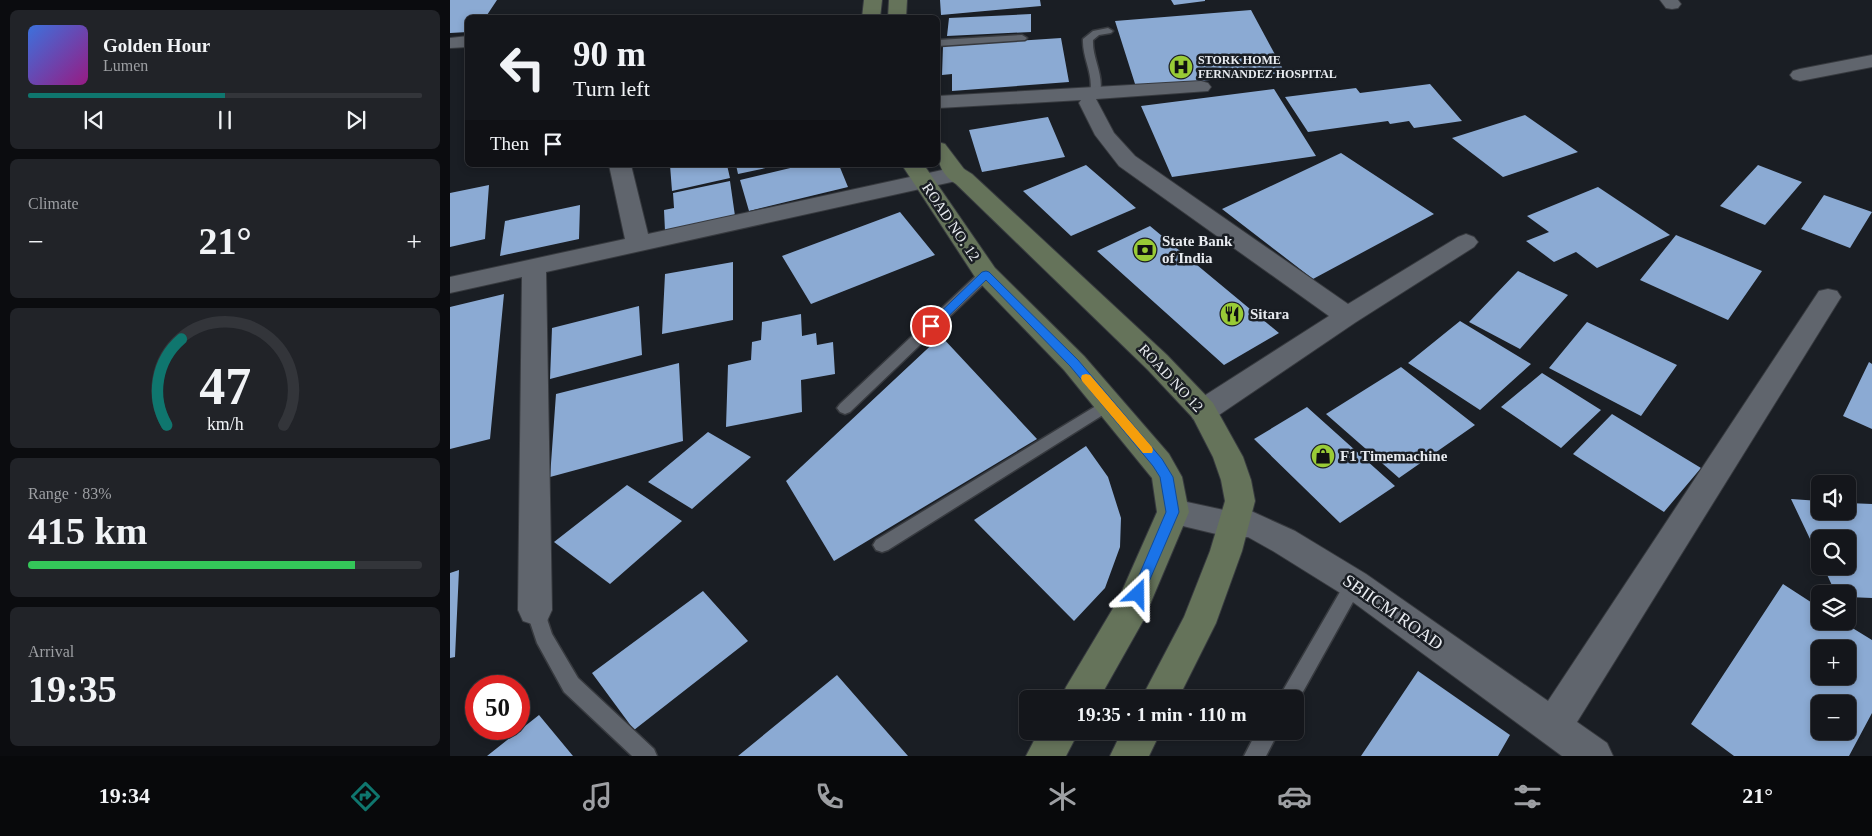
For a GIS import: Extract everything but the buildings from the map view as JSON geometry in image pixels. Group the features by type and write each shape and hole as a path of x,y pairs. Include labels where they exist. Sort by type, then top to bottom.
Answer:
{"main road":[{"path":"871,15 873,0"},
{"path":"897,15 898,0"},
{"name":"ROAD NO 12","path":"940,151 956,174 984,198 1157,362 1203,411 1228,456 1236,480 1240,501 1226,551 1199,623 1164,690"},
{"name":"ROAD NO. 12","path":"918,173 986,274 1074,363 1158,462 1167,477 1172,512"},
{"path":"1084,690 1131,610 1172,512"},
{"path":"1046,756 1055,740"},
{"path":"1129,756 1137,740"}],"street":[{"path":"450,43 465,41"},
{"path":"1800,74 1872,61"},
{"path":"940,115 1201,87"},
{"path":"940,102 1176,96"},
{"path":"1092,98 1105,135 1127,161 1347,316"},
{"path":"620,167 638,243"},
{"path":"450,285 638,243 918,173 956,174"},
{"path":"1203,411 1347,316 1466,242"},
{"path":"534,266 535,610"},
{"path":"1553,727 1828,297"},
{"name":"SBIICM ROAD","path":"1172,512 1233,525 1251,524 1284,541 1354,584 1594,756"}],"lane":[{"path":"1092,98 1096,82 1087,50 1088,39 1096,33 1108,31"},
{"path":"940,43 1022,38"},
{"path":"844,408 986,274"},
{"path":"882,545 1109,404"},
{"path":"1293,690 1354,584"},
{"path":"535,610 544,637 572,685 647,756"},
{"path":"1254,756 1264,740"}],"slow traffic":[{"path":"1086,378 1147,450"}],"place":[{"name":"STORK HOME FERNANDEZ HOSPITAL","path":"1181,67"},
{"name":"State Bank of India","path":"1145,250"},
{"name":"Sitara","path":"1232,314"},
{"name":"F1 Timemachine","path":"1323,456"}],"route":[{"path":"931,326 986,274 1074,363 1158,462 1167,477 1172,512 1138,594"}]}
